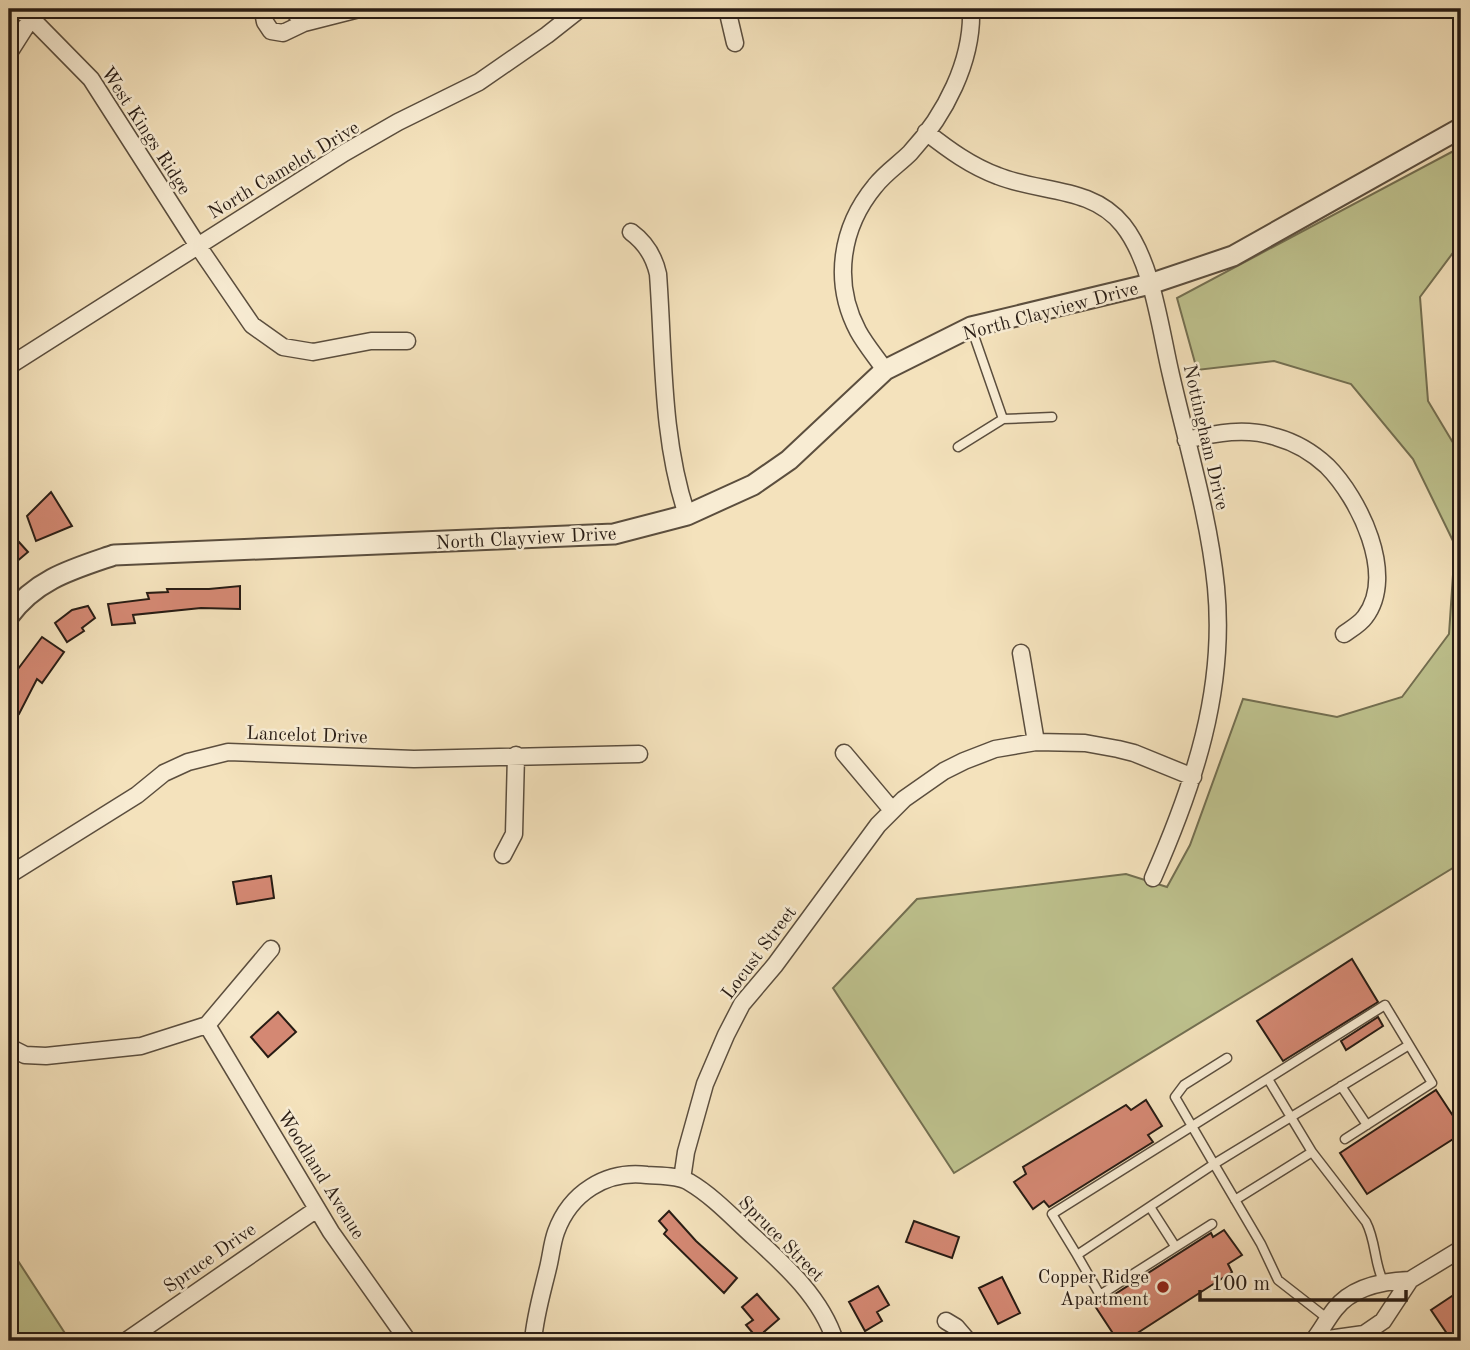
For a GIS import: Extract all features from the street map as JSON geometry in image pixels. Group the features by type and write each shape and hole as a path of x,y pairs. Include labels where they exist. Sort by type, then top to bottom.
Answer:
{"street":[{"path":"265,9 265,22 271,31 283,33 304,23 359,9"},
{"path":"292,9 304,23"},
{"name":"North Camelot Drive","path":"9,366 344,153 398,122 479,82 580,9"},
{"path":"727,9 736,43"},
{"path":"885,370 858,331 848,305 843,285 845,242 859,206 876,183 909,154 951,92 970,44 971,9"},
{"path":"9,53 29,12"},
{"name":"West Kings Ridge","path":"29,12 91,79 246,318 265,337 283,347 313,352 371,341 407,341"},
{"name":"North Clayview Drive","path":"9,616 19,601 55,576 114,555 614,534 687,515 753,485 789,460 885,370 971,327 1150,284 1233,256 1461,128"},
{"name":"Nottingham Drive","path":"926,132 961,158 1000,178 1085,197 1107,209 1124,225 1142,260 1150,284 1211,549 1218,619 1214,683 1206,731 1174,830 1153,878"},
{"path":"631,232 646,246 659,274 669,441 687,515"},
{"path":"1186,440 1234,431 1275,436 1311,453 1341,482 1366,526 1376,566 1374,594 1366,617 1345,634"},
{"path":"1021,653 1036,742"},
{"name":"Locust Street","path":"682,1179 686,1152 705,1084 742,1004 775,965 892,810 924,785 964,761 995,749 1036,742 1085,743 1118,749 1193,777"},
{"name":"Lancelot Drive","path":"9,875 137,795 164,774 188,762 228,752 414,759 639,754"},
{"path":"844,753 892,810"},
{"path":"503,855 514,834 516,755"},
{"path":"9,1047 25,1055 46,1056 141,1046 207,1025 271,949"},
{"name":"Woodland Avenue","path":"207,1025 317,1209 408,1341"},
{"path":"532,1341 555,1233 563,1214 574,1200 603,1179 623,1174 682,1179"},
{"name":"Spruce Street","path":"682,1179 718,1204 803,1285 824,1313 835,1341"},
{"name":"Spruce Drive","path":"126,1341 317,1209"},
{"path":"1314,1341 1364,1334 1383,1321 1410,1280 1461,1249"},
{"path":"1314,1341 1336,1307 1363,1289 1383,1281 1410,1280"},
{"path":"946,1321 956,1326 968,1341"}],"lane":[{"path":"971,327 1003,419"},
{"path":"958,447 1003,419 1052,417"},
{"path":"1212,1224 1100,1295 1052,1214 1385,1005 1432,1083 1345,1139"},
{"path":"1077,1255 1214,1164 1409,1045"},
{"path":"1227,1058 1184,1085 1175,1097 1279,1280 1328,1319"},
{"path":"1268,1079 1312,1152 1366,1222 1383,1281"},
{"path":"1341,1086 1367,1125"},
{"path":"1235,1200 1312,1152"},
{"path":"1150,1207 1175,1246"}],"green space":[{"path":"1461,147 1461,242 1420,297 1428,401 1461,456 1461,863 954,1173 833,988 917,899 1126,874 1167,887 1190,845 1243,699 1337,717 1402,697 1449,634 1455,545 1413,459 1351,384 1274,361 1197,370 1177,298"},
{"path":"9,1247 70,1341 9,1341"}],"building":[{"path":"51,492 72,526 36,541 27,516"},
{"path":"9,531 28,552 9,568"},
{"path":"240,586 240,609 201,608 133,615 135,623 112,625 108,604 149,599 147,593 168,592 167,589"},
{"path":"88,606 95,618 82,628 84,631 67,642 55,623 72,610"},
{"path":"42,637 64,652 42,683 37,679 19,714 9,723 9,681"},
{"path":"271,876 274,898 237,904 233,882"},
{"path":"1352,959 1378,1002 1283,1061 1257,1021"},
{"path":"278,1012 296,1032 268,1057 251,1037"},
{"path":"1378,1017 1383,1026 1346,1050 1341,1041"},
{"path":"1436,1090 1461,1128 1461,1134 1367,1194 1340,1153"},
{"name":"Copper Ridge Apartment","path":"1146,1100 1162,1126 1148,1135 1153,1142 1049,1207 1044,1201 1033,1209 1014,1182 1026,1174 1023,1167 1126,1105 1131,1110"},
{"path":"669,1211 696,1241 737,1278 724,1293 664,1234 667,1230 659,1221"},
{"path":"914,1221 959,1237 952,1258 906,1242"},
{"name":"Copper Ridge Apartment","path":"1224,1230 1242,1255 1228,1264 1232,1272 1125,1341 1118,1341 1093,1303 1104,1301 1211,1233 1213,1237"},
{"path":"1002,1277 1020,1313 998,1324 979,1288"},
{"path":"878,1286 889,1305 877,1312 882,1321 865,1331 849,1302"},
{"path":"1461,1290 1461,1341 1452,1341 1431,1310"},
{"path":"757,1294 779,1319 757,1338 746,1325 753,1320 742,1307"}],"place":[{"name":"Copper Ridge Apartment","path":"1163,1287"}]}
